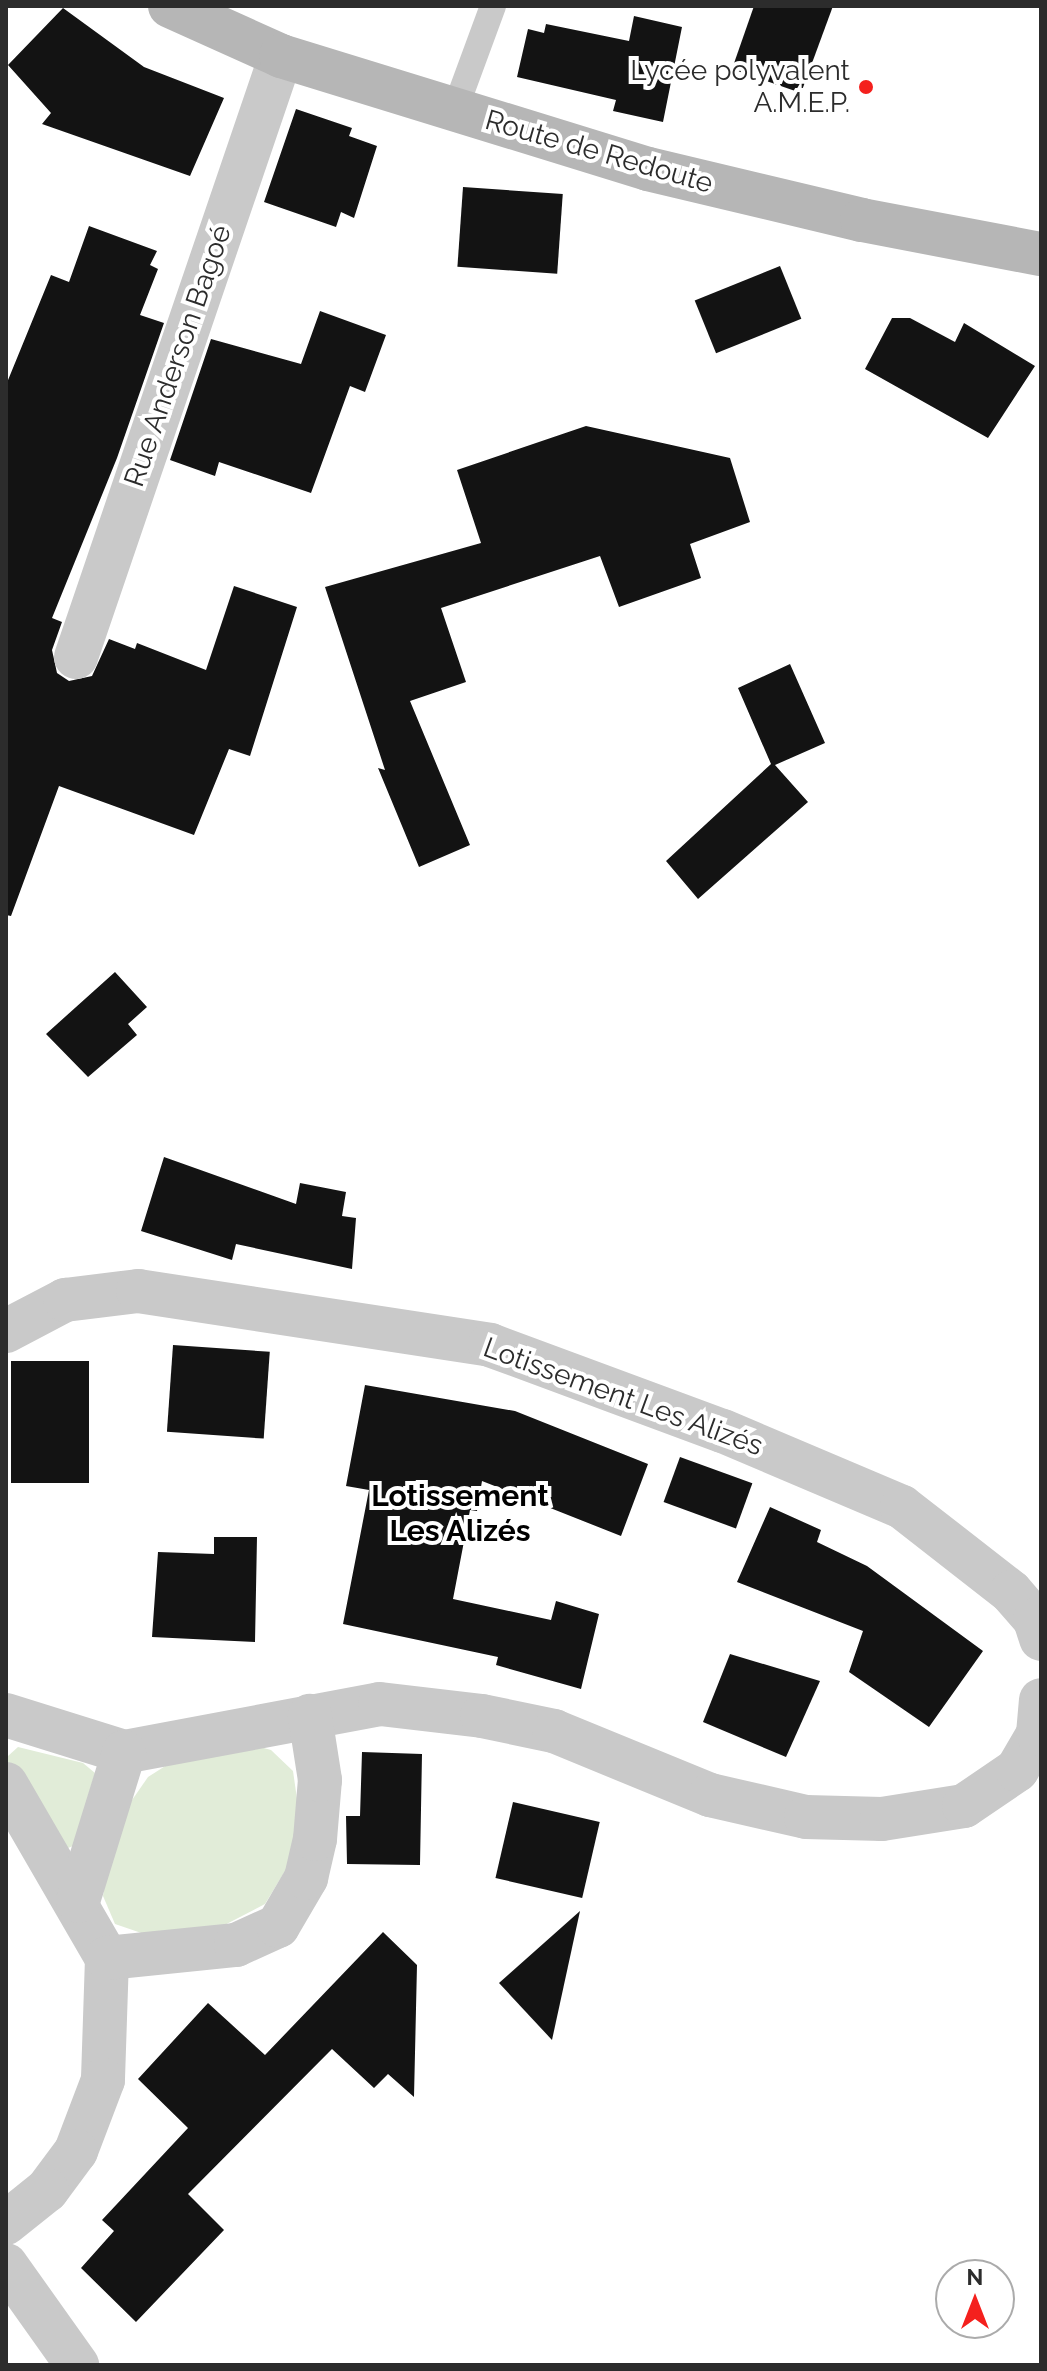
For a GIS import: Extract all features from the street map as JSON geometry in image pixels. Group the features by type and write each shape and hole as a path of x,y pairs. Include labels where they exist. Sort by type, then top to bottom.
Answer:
{"main road":[{"name":"Route de Redoute","path":"170,6 281,56 454,112 648,169 862,220 1041,254"}],"street":[{"name":"Rue Anderson Bagoé","path":"76,657 281,56"},
{"name":"Lotissement Les Alizés","path":"6,1331 65,1300 138,1291 490,1345 723,1431 902,1507 1011,1592 1035,1620 1041,1639"},
{"path":"6,1715 124,1752 380,1704 482,1716 554,1731 710,1795 806,1817 882,1819 964,1806 1017,1770 1038,1734 1041,1700"},
{"path":"107,1958 236,1945 278,1926 306,1878 315,1839 320,1780 310,1716"},
{"path":"78,1901 124,1752"},
{"path":"6,1784 78,1901 107,1958 103,2080 98,2094 76,2151 47,2190 6,2223"},
{"path":"6,2265 77,2365"}],"lane":[{"path":"454,112 493,6"}],"green space":[{"path":"249,1744 271,1750 293,1771 299,1813 288,1866 265,1904 213,1931 156,1938 115,1924 103,1896 108,1864 130,1803 148,1777 181,1756"},
{"path":"18,1747 83,1763 95,1773 73,1846 63,1850 8,1768 8,1756"}],"building":[{"path":"754,6 833,6 801,93 732,69"},
{"path":"63,8 144,67 224,98 190,176 42,124 51,113 8,65"},
{"path":"634,16 682,27 663,122 613,111 616,100 517,77 528,29 544,33 546,24 629,41"},
{"path":"296,109 352,128 349,136 377,146 354,218 341,212 336,227 264,202"},
{"path":"463,187 563,194 557,274 457,267"},
{"path":"89,226 157,251 150,265 158,269 140,315 164,323 117,458 52,618 62,622 52,650 57,673 69,681 92,676 109,639 135,649 137,643 206,670 234,586 297,607 250,756 229,749 194,835 59,786 11,916 6,915 6,385 51,275 69,282"},
{"path":"780,266 801,319 716,353 695,300"},
{"path":"320,311 386,335 365,392 350,386 311,493 219,462 215,476 170,460 211,339 301,364"},
{"path":"892,318 910,318 955,342 964,323 1035,366 988,438 865,369"},
{"path":"586,426 730,458 750,522 690,544 701,578 619,607 600,556 441,608 466,682 410,701 470,845 419,867 378,768 385,770 325,587 481,543 457,470"},
{"path":"790,664 825,743 775,765 808,802 698,899 666,861 771,764 738,688"},
{"path":"115,972 147,1007 128,1024 137,1035 88,1077 46,1034"},
{"path":"164,1157 296,1204 300,1183 346,1192 342,1216 356,1218 352,1269 236,1244 232,1260 141,1231"},
{"path":"173,1345 270,1352 264,1439 167,1432"},
{"path":"11,1361 89,1361 89,1483 11,1483"},
{"path":"365,1385 515,1411 648,1464 621,1536 482,1481 477,1511 470,1510 453,1599 551,1620 556,1601 599,1614 581,1689 496,1665 498,1657 343,1624 369,1490 346,1486"},
{"path":"680,1457 752,1483 736,1528 664,1502"},
{"path":"770,1507 821,1530 817,1542 867,1566 983,1651 929,1727 849,1672 863,1631 737,1582"},
{"path":"214,1537 257,1537 255,1642 152,1637 158,1552 214,1554"},
{"path":"730,1654 820,1681 786,1757 703,1722"},
{"path":"362,1752 422,1754 420,1865 347,1864 346,1816 360,1816"},
{"path":"513,1802 600,1822 582,1898 495,1878"},
{"path":"580,1911 552,2040 499,1983"},
{"path":"383,1932 417,1965 414,2097 388,2074 374,2088 332,2049 188,2194 224,2230 136,2322 81,2268 114,2231 102,2220 188,2128 138,2079 208,2003 265,2055"}],"place":[{"name":"Lycée polyvalent A.M.E.P.","path":"866,87"}],"district":[{"name":"Lotissement Les Alizés","path":"460,1513"}]}
